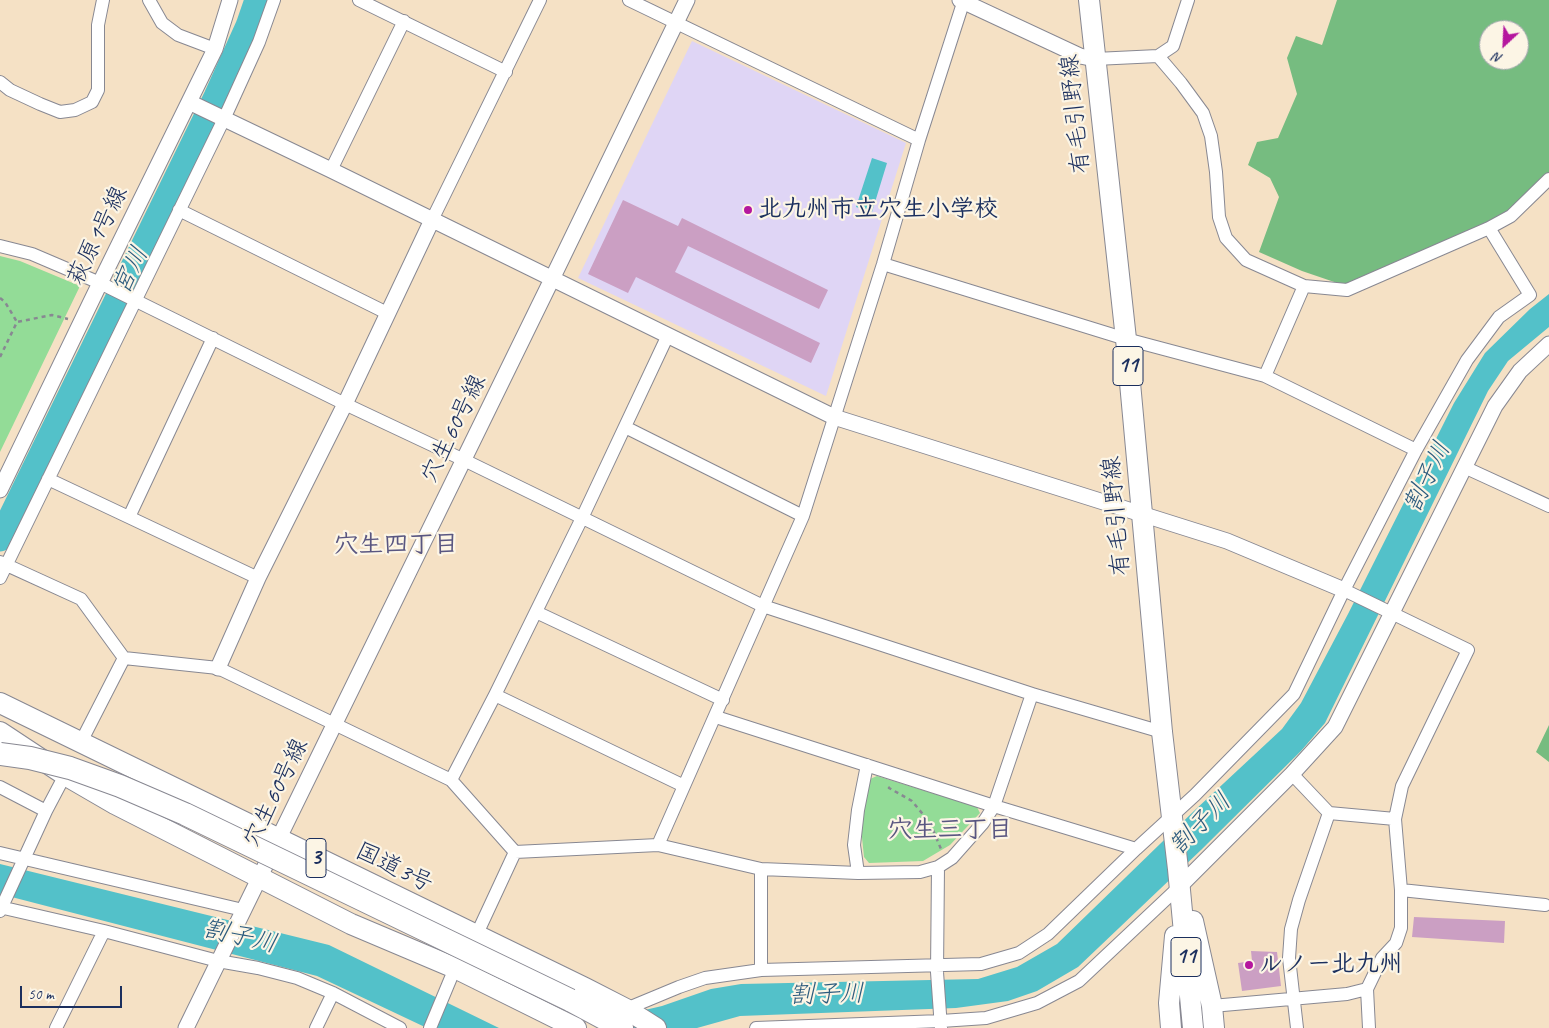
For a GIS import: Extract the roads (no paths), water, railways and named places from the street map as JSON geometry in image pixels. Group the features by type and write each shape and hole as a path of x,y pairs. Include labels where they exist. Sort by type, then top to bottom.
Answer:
{"highway":[{"name":"3","path":"0,753 65,775"},
{"name":"3","path":"0,753 70,768 185,814 576,1012 627,1017"}],"main road":[{"name":"有毛引野線","path":"1089,0 1126,339 1162,732 1179,878 1193,1028"},
{"name":"国道3号","path":"0,703 476,936 627,1017 656,1028"},
{"name":"3","path":"0,732 65,775 115,804 351,924 455,968 576,1012"},
{"path":"1179,878 1194,925 1212,1006 1214,1028"},
{"path":"1171,1028 1169,1003 1179,878"}],"street":[{"path":"0,82 18,93 60,112 75,110 92,102 98,90 98,25 103,0"},
{"path":"149,0 162,23 178,35 215,50"},
{"name":"萩原1号線","path":"0,490 81,322 103,285 192,104 215,50 230,0"},
{"path":"0,578 2,563 48,479 132,299 179,210 259,42 274,0"},
{"path":"359,0 506,72"},
{"path":"218,668 258,578 345,404 387,313 540,0"},
{"path":"629,0 675,24 920,140"},
{"name":"穴生60号線","path":"186,1028 687,0"},
{"path":"658,845 803,516 883,264 963,1 1080,56 1095,59 1158,56 1173,46 1188,0"},
{"path":"331,170 404,21"},
{"path":"1158,56 1181,82 1203,114 1211,136 1219,217 1226,238 1246,260 1304,286 1347,290 1489,228 1512,216 1549,180"},
{"path":"192,104 331,170 834,417 1227,540 1346,591 1468,650 1402,786 1395,819 1401,928 1396,943 1382,958 1367,989 1369,1028"},
{"path":"179,210 387,313"},
{"path":"627,1017 679,987 705,978 761,970 938,969 980,964 1019,953 1048,934 1136,849 1172,819 1294,694 1416,450 1467,360 1499,317 1530,295 1489,228"},
{"path":"0,246 32,254 103,285 763,606 1032,694 1162,732"},
{"path":"883,264 1126,339 1265,376 1416,450"},
{"path":"1265,376 1304,286"},
{"path":"451,780 582,518 668,335"},
{"path":"129,517 213,338"},
{"path":"756,1028 986,1018 1037,1002 1079,981 1179,878 1292,774 1335,727 1387,611 1495,406 1520,370 1549,344"},
{"path":"625,427 803,516"},
{"path":"1464,467 1549,506"},
{"path":"48,479 258,578"},
{"path":"2,563 82,599 124,658 218,668 451,780 515,852"},
{"path":"536,612 723,700"},
{"path":"81,742 124,658"},
{"path":"515,852 658,845 760,869 858,873 920,872 938,867 952,858 983,823 994,806 1032,694"},
{"path":"495,695 684,786"},
{"path":"716,717 994,806 1136,849"},
{"path":"858,873 854,845 858,810 867,765"},
{"path":"1292,774 1329,812 1395,819"},
{"path":"65,775 1,907 220,957 296,978 333,993 400,1028"},
{"path":"0,787 46,811"},
{"path":"1297,1028 1289,958 1292,929 1298,900 1329,812"},
{"path":"476,936 515,852"},
{"path":"0,854 241,913"},
{"path":"938,867 938,969 941,1020"},
{"path":"760,869 761,970"},
{"path":"1400,890 1545,905"},
{"path":"56,1028 104,931"},
{"path":"430,1028 455,968"},
{"path":"1212,1006 1347,994 1367,989"},
{"path":"316,1028 333,993"}],"water":[{"path":"872,158 887,163 872,212 856,207"},
{"name":"割子川","path":"1549,294 1549,327 1508,361 1488,391 1325,723 1301,751 1201,850 1078,967 1037,991 1008,1001 956,1008 740,1016 697,1028 598,1028 632,1013 662,1006 711,989 741,984 978,979 1017,967 1057,944 1195,810 1282,729 1301,703 1348,614 1454,403 1485,353 1530,309"},
{"name":"割子川","path":"0,864 329,945 499,1028 427,1028 317,976 0,894"}],"waterway":[{"name":"宮川","path":"0,539 216,97 248,26 257,0"}],"place":[{"name":"北九州市立穴生小学校","path":"748,210"},
{"name":"ルノー北九州","path":"1249,965"}],"district":[{"name":"穴生四丁目","path":"396,545"},
{"name":"穴生三丁目","path":"950,830"}]}
